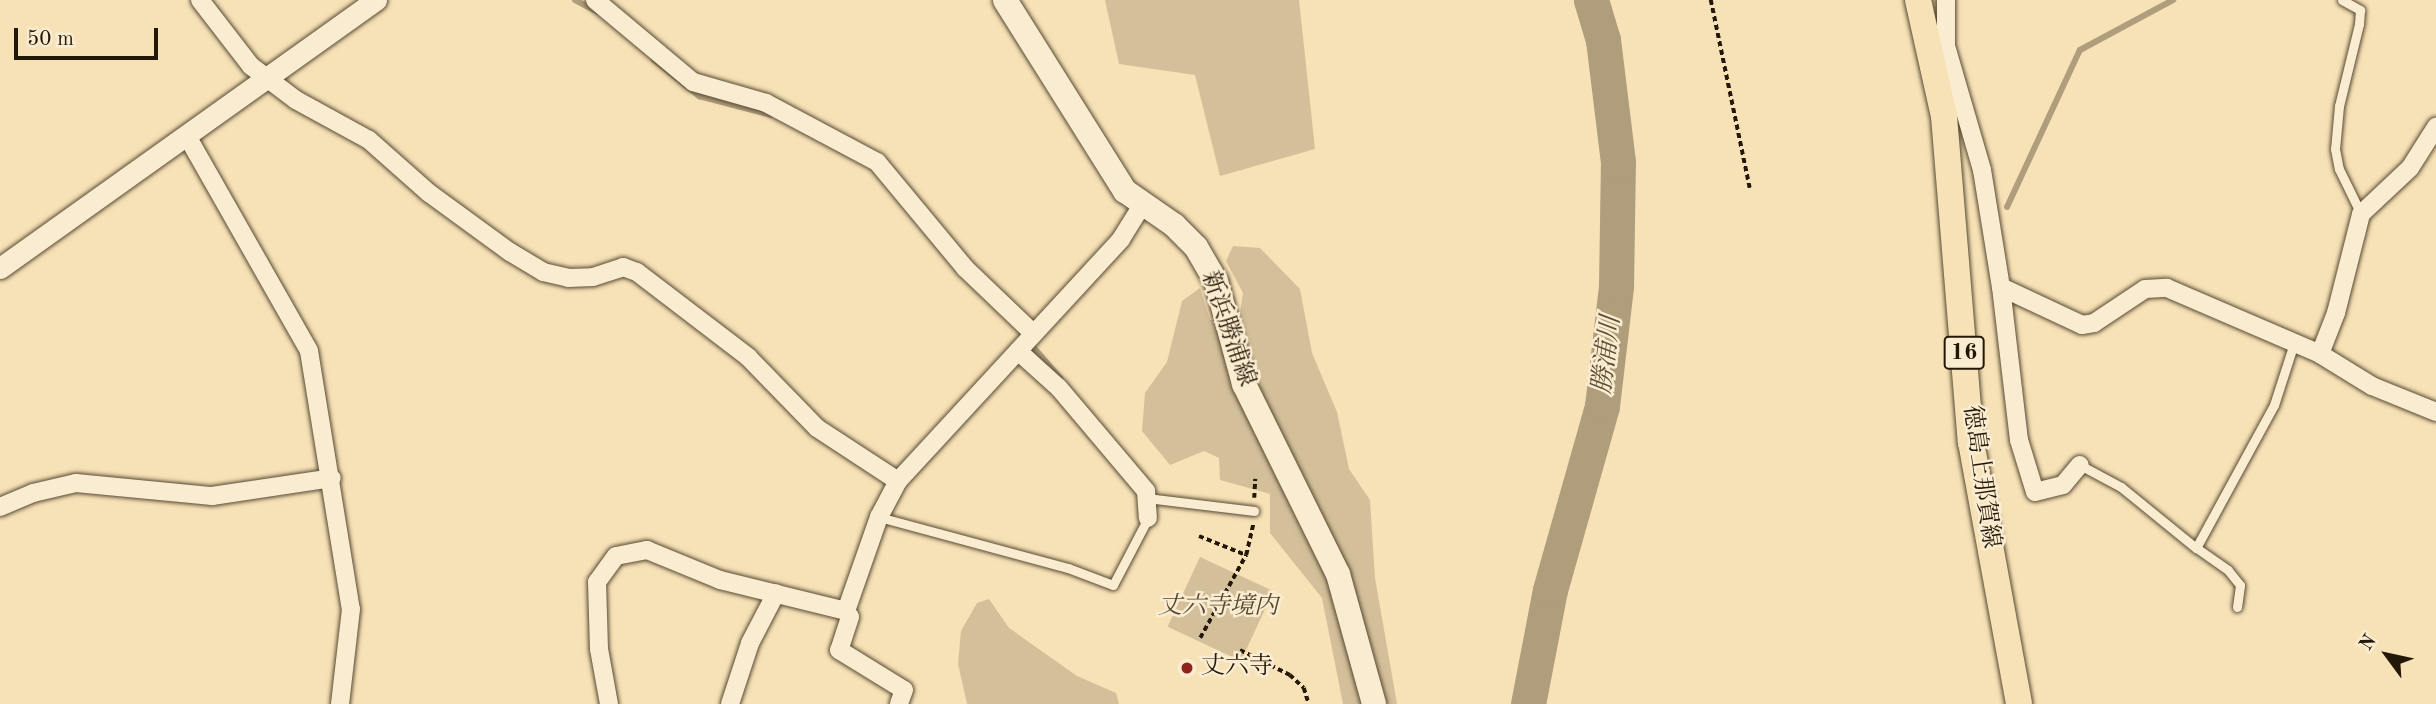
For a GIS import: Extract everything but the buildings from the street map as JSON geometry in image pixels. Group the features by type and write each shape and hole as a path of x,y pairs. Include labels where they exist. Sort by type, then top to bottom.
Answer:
{"main road":[{"name":"新浜勝浦線","path":"1005,0 1108,166 1142,205 1174,225 1196,247 1216,281 1244,384 1338,574 1374,704"},
{"name":"徳島上那賀線","path":"1918,0 1938,49 1971,442 2019,704"}],"street":[{"path":"200,0 251,66 296,100 354,129 429,194 543,272 568,278 593,277 623,267 637,272 748,357 817,428 898,481"},
{"path":"0,268 376,0"},
{"path":"595,0 693,82 766,103 877,162 965,268 1034,334"},
{"path":"1946,0 1938,49 1982,170 2001,288 2019,440 2035,492 2063,485 2080,465"},
{"path":"2320,354 2336,313 2361,214 2410,168 2436,127"},
{"path":"187,136 309,351 332,478 351,609 340,704"},
{"path":"846,611 879,517 898,481 1121,239 1142,205"},
{"path":"2001,288 2082,326 2094,323 2145,289 2166,288 2320,354 2372,386 2436,412"},
{"path":"1018,351 1059,388 1146,491 1148,518"},
{"path":"0,507 33,492 76,483 212,496 332,478"},
{"path":"609,704 599,649 597,583 616,556 647,550 720,580 846,611 850,617 839,650 904,690 899,704"},
{"path":"730,704 750,643 776,593"}],"lane":[{"path":"2342,0 2360,10 2339,106 2335,149 2339,169 2361,214"},
{"path":"2196,548 2274,405 2294,343"},
{"path":"2080,465 2121,487 2240,585 2238,607"},
{"path":"1147,498 1254,510"},
{"path":"879,517 1068,568 1113,586 1148,518"}],"path":[{"path":"1711,0 1750,188"},
{"path":"1200,638 1246,555 1254,510 1255,480"},
{"path":"1199,536 1246,555"},
{"path":"1240,650 1290,675 1304,688 1309,704"}],"green space":[{"path":"1105,0 1299,0 1315,149 1220,176 1195,75 1119,64"},
{"path":"1233,246 1260,248 1300,289 1312,353 1337,412 1349,469 1370,500 1375,578 1397,704 1343,704 1322,598 1270,533 1270,494 1220,480 1219,458 1204,451 1170,465 1142,431 1145,393 1167,362 1182,301 1200,288 1210,320 1239,320 1243,293 1226,261"},
{"name":"丈六寺境内","path":"1200,557 1273,591 1241,661 1167,627"},
{"path":"989,599 1009,628 1077,676 1116,693 1119,704 967,704 958,664 961,631 977,603"}],"waterway":[{"path":"575,0 598,12"},
{"name":"勝浦川","path":"1528,704 1550,590 1602,406 1616,286 1618,162 1603,40 1591,0"},
{"path":"2007,207 2080,50 2173,0"},
{"path":"654,60 699,96 771,115"},
{"path":"1028,341 1060,378"}],"place":[{"name":"丈六寺","path":"1187,668"}]}
